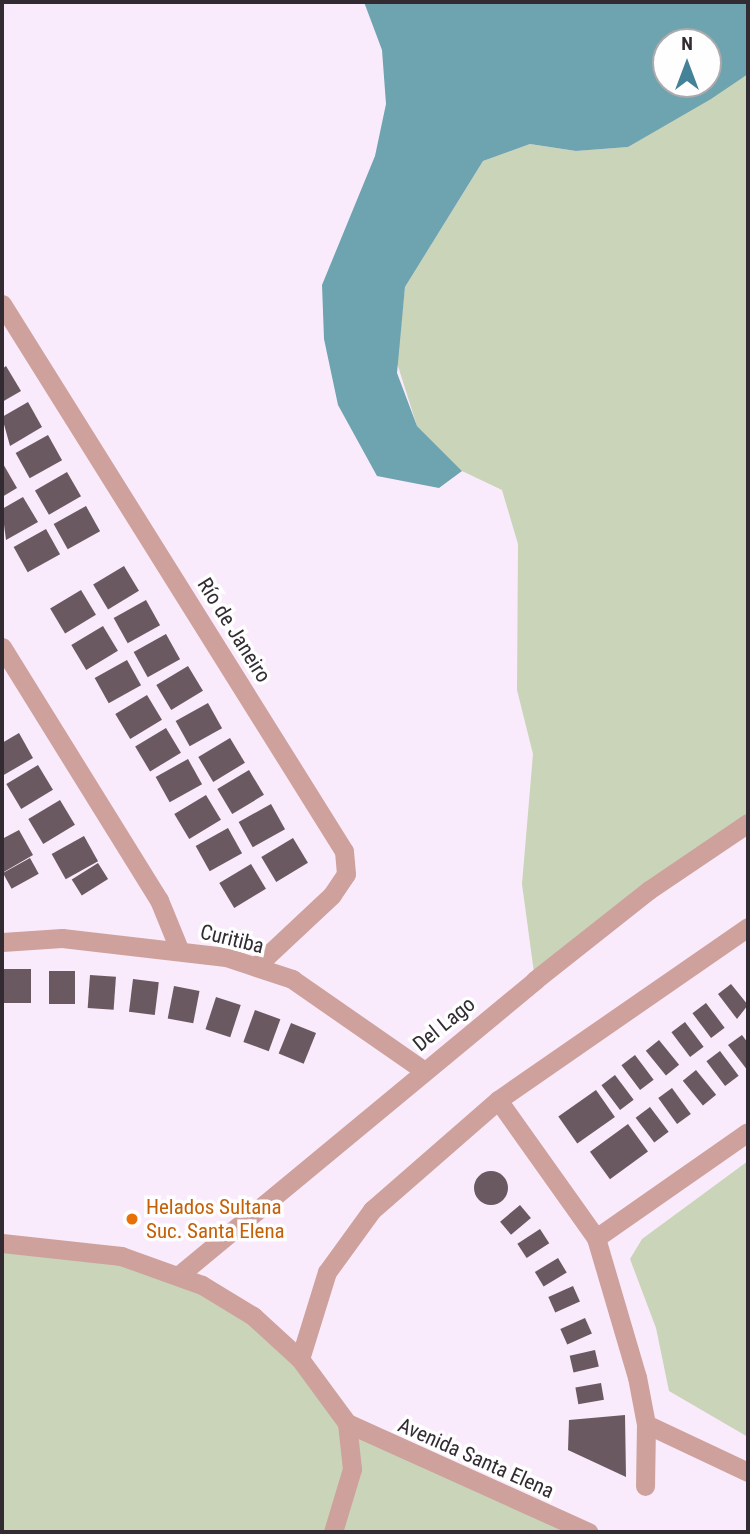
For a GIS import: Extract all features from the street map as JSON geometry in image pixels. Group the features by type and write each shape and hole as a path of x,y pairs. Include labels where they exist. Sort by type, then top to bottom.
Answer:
{"street":[{"name":"Río de Janeiro","path":"2,304 344,851 346,874 332,895 255,967"},
{"path":"2,647 159,900 179,949"},
{"name":"Del Lago","path":"179,1275 423,1070 649,890 748,823"},
{"path":"300,1359 327,1272 372,1210 498,1100 748,927"},
{"name":"Curitiba","path":"2,942 62,938 179,949 292,978 423,1070"},
{"path":"498,1100 596,1238 646,1424 645,1486"},
{"path":"596,1238 748,1132"},
{"path":"2,1243 66,1245 179,1275 253,1315 300,1359 347,1423 352,1469 333,1532"},
{"name":"Avenida Santa Elena","path":"347,1423 588,1532"},
{"path":"646,1424 748,1472"}],"green space":[{"path":"748,74 748,823 535,980 522,884 533,754 517,690 518,544 502,490 462,471 417,426 397,363 405,287 483,161 530,144 576,151 628,147 709,98 722,98 722,90"},
{"path":"748,1161 748,1437 669,1391 656,1328 630,1259 642,1239"},
{"path":"2,1243 121,1256 253,1316 347,1423 588,1532 2,1532"}],"water":[{"path":"364,2 748,2 748,74 722,92 722,28 652,28 652,98 711,99 628,147 576,151 530,144 483,161 405,287 397,373 417,426 462,471 439,488 377,476 338,405 324,339 322,285 375,156 386,104 382,50"}],"building":[{"path":"6,366 21,391 2,402 2,369"},
{"path":"28,402 42,427 10,446 2,417"},
{"path":"48,435 62,460 30,478 16,453"},
{"path":"2,462 17,488 2,497"},
{"path":"67,472 81,496 49,515 35,490"},
{"path":"23,497 38,522 6,540 2,509"},
{"path":"86,506 100,531 68,549 54,524"},
{"path":"46,529 60,554 28,572 14,547"},
{"path":"124,566 139,591 108,609 93,585"},
{"path":"81,590 96,615 65,633 50,609"},
{"path":"146,600 160,625 128,643 114,618"},
{"path":"103,626 118,651 86,670 71,645"},
{"path":"166,634 180,659 148,677 134,652"},
{"path":"127,660 141,685 109,703 95,678"},
{"path":"188,666 203,691 171,710 156,685"},
{"path":"147,695 162,720 130,739 115,714"},
{"path":"208,703 222,728 190,746 176,721"},
{"path":"166,728 181,753 150,771 135,747"},
{"path":"19,733 33,758 2,776 2,743"},
{"path":"230,738 245,763 213,782 198,757"},
{"path":"188,759 202,784 170,802 156,777"},
{"path":"38,765 53,790 21,809 6,784"},
{"path":"249,770 264,795 232,814 217,789"},
{"path":"206,795 221,820 189,839 174,814"},
{"path":"60,800 75,825 43,844 28,819"},
{"path":"271,804 285,829 253,847 239,822"},
{"path":"228,828 242,853 210,871 196,846"},
{"path":"19,830 33,855 2,873 2,839"},
{"path":"84,836 98,861 66,879 52,854"},
{"path":"293,838 308,863 276,882 261,857"},
{"path":"30,858 39,874 12,889 3,873"},
{"path":"98,863 108,879 82,896 72,879"},
{"path":"251,864 266,889 234,908 219,883"},
{"path":"4,969 31,969 31,1003 4,1003"},
{"path":"49,971 75,971 75,1004 49,1004"},
{"path":"90,975 116,977 114,1010 88,1008"},
{"path":"133,979 159,982 155,1015 129,1012"},
{"path":"731,984 748,1005 737,1019 718,994"},
{"path":"174,986 200,991 193,1023 168,1018"},
{"path":"216,997 241,1005 230,1037 205,1029"},
{"path":"706,1003 725,1028 711,1038 692,1013"},
{"path":"255,1010 280,1019 269,1051 243,1042"},
{"path":"685,1022 704,1047 690,1057 671,1032"},
{"path":"291,1023 316,1033 304,1064 279,1054"},
{"path":"742,1035 748,1043 748,1071 728,1045"},
{"path":"659,1040 679,1065 666,1076 646,1051"},
{"path":"720,1051 739,1076 725,1086 706,1061"},
{"path":"635,1055 654,1080 640,1090 621,1065"},
{"path":"696,1070 716,1095 703,1106 683,1081"},
{"path":"615,1075 634,1100 620,1110 601,1085"},
{"path":"672,1088 691,1114 677,1124 658,1098"},
{"path":"596,1090 615,1117 577,1143 558,1116"},
{"path":"650,1107 669,1132 654,1143 636,1118"},
{"path":"628,1124 648,1152 610,1179 590,1152"},
{"path":"491,1171 503,1176 508,1188 503,1200 491,1205 479,1200 474,1188 479,1176"},
{"path":"520,1205 531,1218 511,1235 500,1222"},
{"path":"540,1229 549,1243 527,1258 517,1244"},
{"path":"558,1258 567,1273 544,1286 535,1272"},
{"path":"573,1286 580,1302 555,1313 548,1297"},
{"path":"585,1318 592,1334 567,1345 560,1329"},
{"path":"595,1350 599,1367 573,1372 570,1356"},
{"path":"601,1383 604,1400 578,1404 575,1388"},
{"path":"625,1415 626,1477 568,1450 569,1420"}],"place":[{"name":"Helados Sultana Suc. Santa Elena","path":"132,1219"}]}
